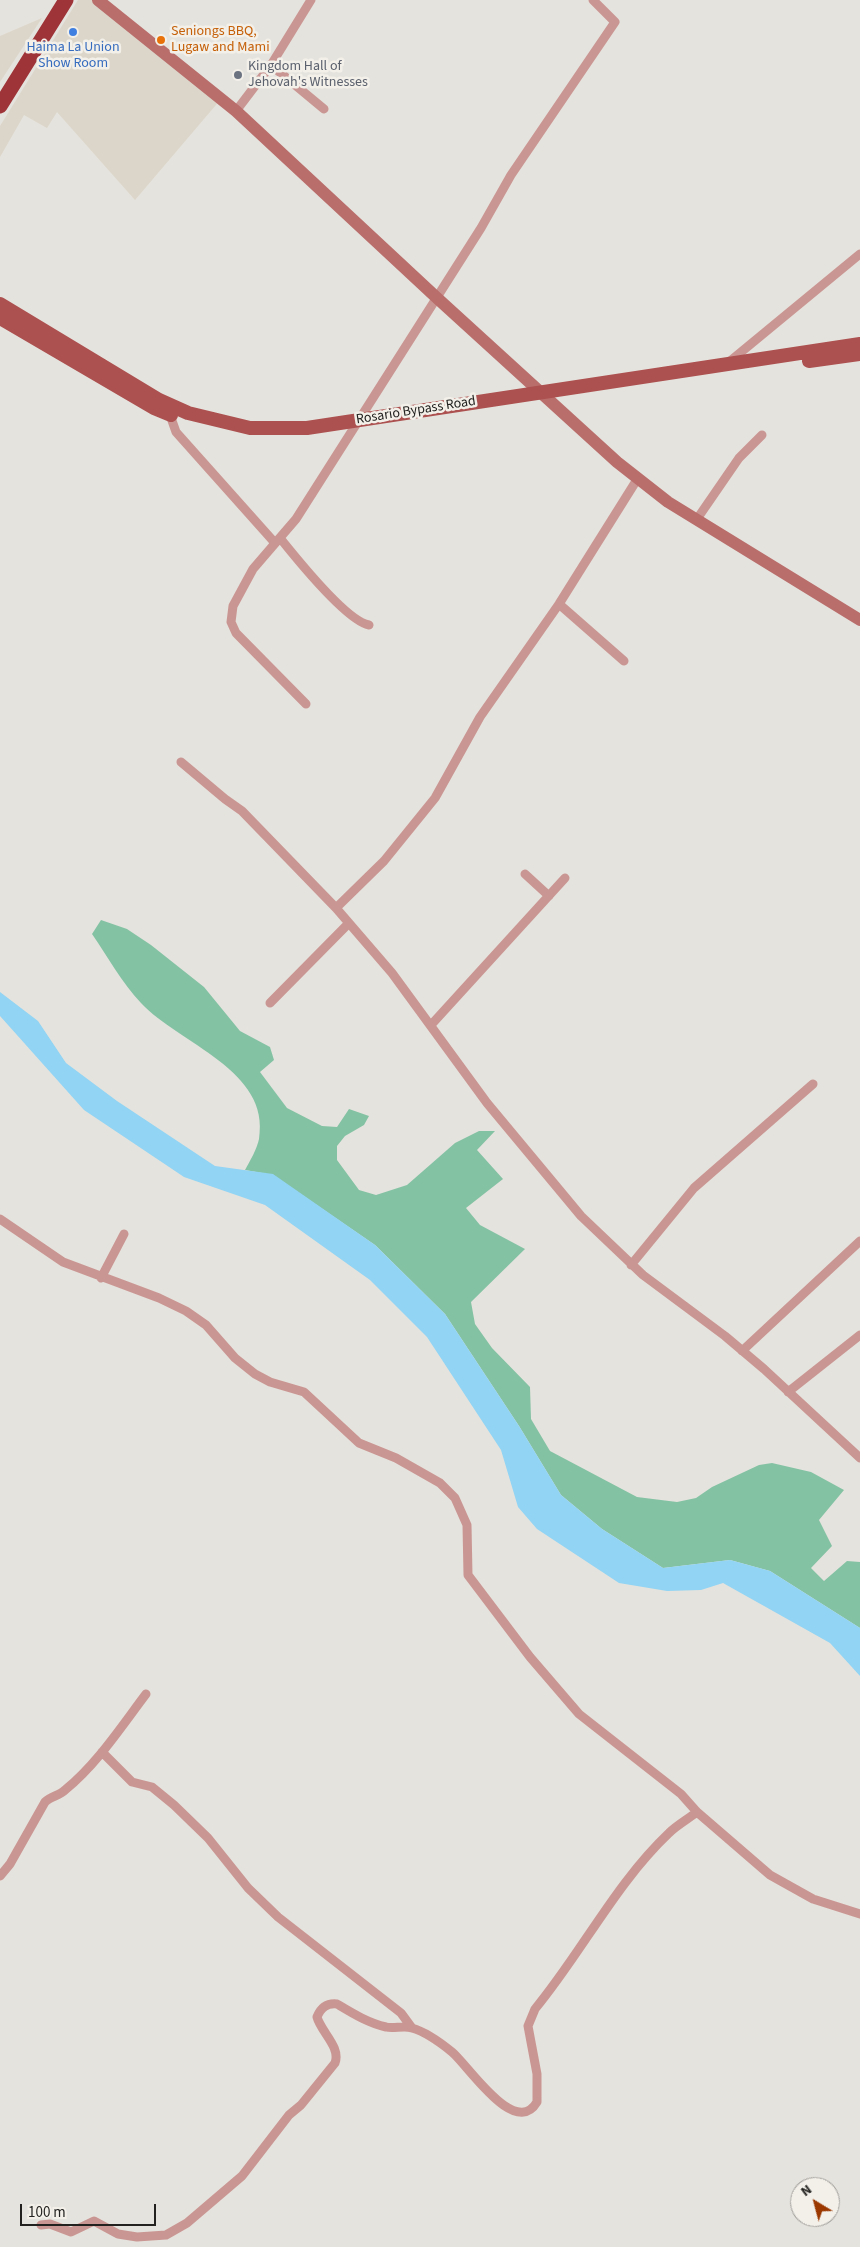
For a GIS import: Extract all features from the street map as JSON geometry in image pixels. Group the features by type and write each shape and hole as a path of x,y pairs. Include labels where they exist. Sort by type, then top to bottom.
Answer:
{"highway":[{"path":"0,106 66,0"}],"main road":[{"name":"Rosario Bypass Road","path":"0,304 159,400 188,413 250,428 307,428 355,425"},
{"name":"Rosario Bypass Road","path":"0,318 154,408 170,415 218,431 281,438 860,344"},
{"name":"Rosario Bypass Road","path":"544,396 860,354"}],"street":[{"path":"98,0 236,112 544,396 638,478 668,502 860,620"},
{"path":"236,112 271,64 311,0"},
{"path":"306,704 236,633 231,622 233,606 253,569 296,519 437,298 524,156 615,22 593,0"},
{"path":"271,64 324,109"},
{"path":"728,364 860,254"},
{"path":"170,415 176,432 278,540 355,620 369,625"},
{"path":"697,519 748,447 762,435"},
{"path":"336,908 384,861 435,798 480,717 559,604 638,478"},
{"path":"559,604 624,661"},
{"path":"182,762 242,811 336,908 392,973 487,1103 581,1216 631,1265 742,1351 860,1458"},
{"path":"525,874 549,896"},
{"path":"431,1025 565,878"},
{"path":"270,1003 348,924"},
{"path":"631,1265 694,1188 813,1084"},
{"path":"0,1219 62,1262 159,1298 186,1312 206,1325 235,1358 255,1374 270,1382 304,1392 326,1410 359,1443 420,1470 451,1492 467,1525 467,1572 530,1657 578,1714 681,1794 697,1812 743,1853 788,1887 813,1899 860,1914"},
{"path":"101,1278 124,1234"},
{"path":"742,1351 860,1241"},
{"path":"788,1392 860,1335"},
{"path":"0,1876 10,1864 45,1802 50,1797 65,1791 102,1752 146,1694"},
{"path":"102,1752 132,1782 152,1788 174,1805 208,1838 248,1888 278,1917 401,2013 412,2028 453,2053 479,2084 500,2101 521,2113 532,2109 537,2102 537,2074 528,2026 535,2009 624,1886 653,1850 671,1831 697,1812"},
{"path":"41,2224 50,2224 71,2232 94,2221 118,2234 137,2237 159,2236 175,2230 242,2176 289,2116 301,2105 335,2062 338,2056 336,2050 321,2030 317,2017 326,2005 337,2004 371,2022 388,2028 412,2028"}],"shaded area":[{"path":"78,0 93,0 221,99 135,200 57,112 47,128 24,115 0,157 0,126"},
{"path":"42,18 0,82 0,36"}],"green space":[{"path":"101,920 127,929 151,945 204,987 240,1031 270,1047 274,1060 260,1072 287,1108 322,1126 337,1127 349,1109 369,1116 364,1125 345,1136 337,1146 337,1160 359,1190 376,1195 407,1185 455,1143 479,1131 495,1131 477,1150 503,1179 466,1208 480,1225 525,1249 471,1302 475,1324 492,1348 530,1387 531,1419 550,1451 637,1497 677,1502 696,1498 712,1487 759,1465 772,1463 811,1472 844,1490 819,1520 832,1546 811,1568 824,1581 847,1561 860,1562 860,1628 770,1571 730,1560 663,1568 602,1529 561,1495 519,1426 445,1314 375,1245 273,1175 245,1170 259,1139 259,1115 251,1094 237,1076 219,1060 157,1018 134,995 92,934"}],"water":[{"path":"0,992 38,1021 66,1063 117,1101 215,1166 273,1174 375,1245 445,1314 519,1426 561,1495 602,1529 663,1568 730,1560 770,1571 860,1628 860,1676 830,1643 723,1583 701,1590 667,1591 619,1583 537,1529 518,1507 501,1450 427,1337 370,1280 265,1205 184,1177 84,1110 0,1016"}],"place":[{"name":"Haima La Union Show Room","path":"73,32"},
{"name":"Seniongs BBQ, Lugaw and Mami","path":"161,40"},
{"name":"Kingdom Hall of Jehovah's Witnesses","path":"238,75"}]}
